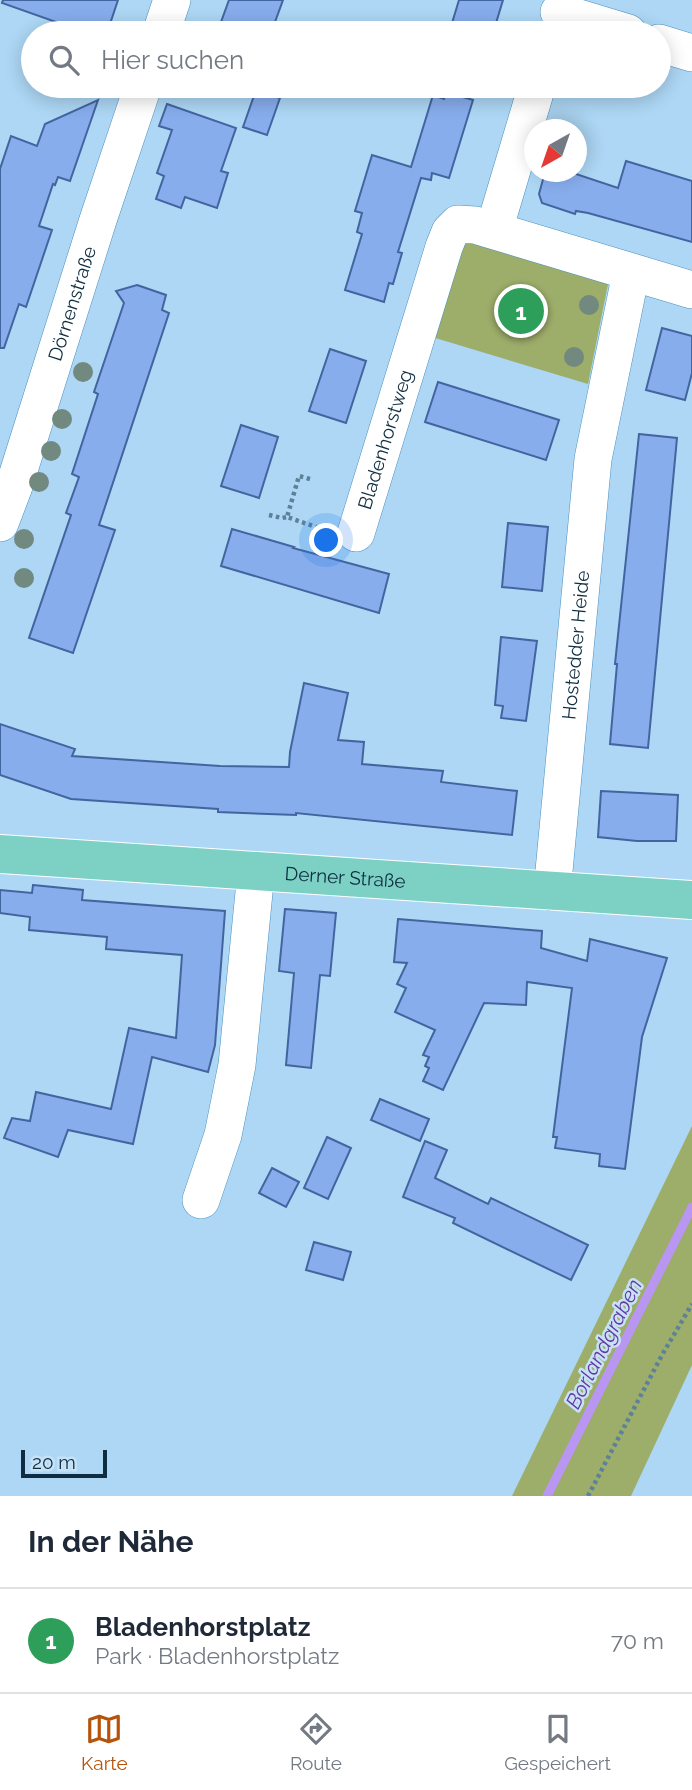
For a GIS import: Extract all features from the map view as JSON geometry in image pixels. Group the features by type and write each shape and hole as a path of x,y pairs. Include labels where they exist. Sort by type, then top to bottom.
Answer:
{"main road":[{"name":"Derner Straße","path":"0,854 692,900"}],"street":[{"path":"165,21 172,0"},
{"path":"558,15 581,21"},
{"path":"671,47 692,53"},
{"name":"Dörnenstraße","path":"0,523 140,98"},
{"path":"533,98 494,230 692,290"},
{"name":"Bladenhorstweg","path":"344,533 414,344 450,232 458,224 494,230"},
{"name":"Hostedder Heide","path":"552,892 593,459 631,273"},
{"path":"201,1200 223,1135 237,1065 256,872"}],"path":[{"path":"286,517 299,476 310,479"},
{"path":"269,515 344,533"},
{"path":"588,1496 692,1304"}],"green space":[{"path":"461,238 608,284 588,384 432,337"},
{"path":"692,1126 692,1365 631,1496 512,1496"}],"building":[{"path":"3,0 118,0 111,21 53,21 2,3"},
{"path":"229,0 283,0 275,21 221,21"},
{"path":"459,0 503,0 497,21 453,21"},
{"path":"253,98 280,98 267,135 243,127"},
{"path":"432,98 473,100 449,178 432,173 431,180 421,178 398,252 402,253 393,284 389,283 384,302 345,290 362,234 357,232 362,213 355,211 372,155 411,167"},
{"path":"98,100 70,181 58,177 55,185 53,184 39,226 52,230 26,307 19,304 4,348 0,348 0,169 11,136 37,146 45,124"},
{"path":"167,104 236,128 221,171 228,173 217,208 185,197 181,208 156,199 164,176 157,173 172,130 159,126"},
{"path":"626,161 692,181 692,242 588,213 576,211 575,214 542,203 539,194 542,182 587,182 587,178 618,188"},
{"path":"137,285 166,295 162,310 169,313 99,525 115,530 73,653 29,638 71,515 66,513 79,477 72,474 98,394 94,392 124,303 116,291"},
{"path":"662,328 692,336 692,373 685,400 646,390"},
{"path":"330,349 366,361 346,423 309,411"},
{"path":"438,382 559,420 546,460 425,422"},
{"path":"241,425 278,437 259,498 221,486"},
{"path":"639,434 677,438 648,748 610,744 615,664"},
{"path":"508,523 548,527 542,591 502,587"},
{"path":"232,529 389,574 379,613 221,566"},
{"path":"501,637 537,641 526,721 501,718 503,706 495,705"},
{"path":"304,683 348,693 338,740 364,742 362,764 443,771 441,782 517,791 512,835 296,813 218,812 218,809 71,799 0,775 0,724 75,749 72,756 220,766 289,767"},
{"path":"601,791 678,795 676,841 598,837"},
{"path":"33,885 83,890 82,900 225,911 215,1045 208,1072 152,1057 133,1144 68,1130 58,1157 4,1138 12,1118 30,1121 36,1092 111,1109 129,1028 176,1038 182,955 106,949 107,937 29,930 30,917 0,913 0,890 32,893"},
{"path":"285,909 336,913 330,976 320,975 311,1068 286,1065 294,973 279,971"},
{"path":"398,919 542,931 541,948 587,961 590,939 667,958 642,1037 625,1169 599,1166 600,1154 555,1148 557,1137 553,1137 572,988 527,982 526,1005 484,1003 443,1090 423,1081 429,1068 425,1066 429,1057 423,1055 435,1030 395,1012 406,988 397,984 407,963 394,962"},
{"path":"380,1099 429,1119 420,1141 371,1120"},
{"path":"327,1137 351,1148 328,1199 304,1188"},
{"path":"425,1141 447,1150 435,1178 488,1204 491,1198 588,1245 571,1280 453,1223 455,1218 403,1197"},
{"path":"272,1168 299,1182 286,1207 259,1193"},
{"path":"314,1242 351,1252 343,1280 306,1270"}],"waterway":[{"name":"Borlandgraben","path":"547,1496 692,1207"}],"place":[{"name":"Bladenhorstplatz","path":"521,311"}]}
